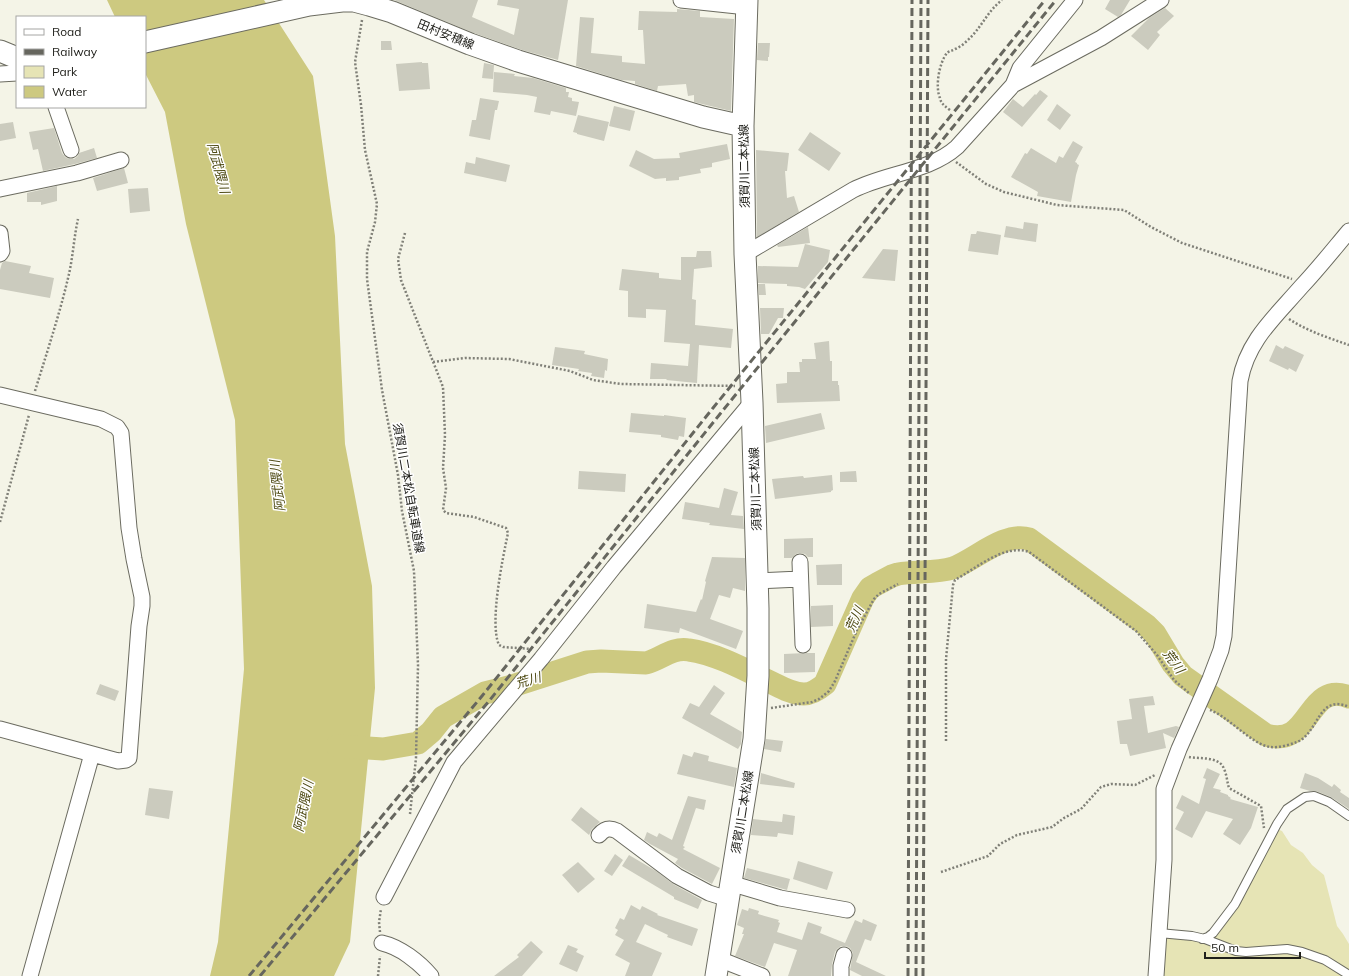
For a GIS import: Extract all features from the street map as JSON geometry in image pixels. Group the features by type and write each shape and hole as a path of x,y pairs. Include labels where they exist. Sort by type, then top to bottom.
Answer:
{"main road":[{"name":"田村安積線","path":"146,42 287,10 342,1 364,3 518,61 703,118 743,126"},
{"name":"須賀川二本松線","path":"717,968 754,739 758,676 758,582 752,394 745,254 743,126 747,3"},
{"path":"0,51 16,58"}],"street":[{"path":"681,0 747,3"},
{"path":"745,254 866,183 927,164 946,155 957,147 1013,85 1020,68 1075,0"},
{"path":"1013,85 1102,38 1161,0"},
{"path":"0,74 16,73"},
{"path":"56,108 71,150"},
{"path":"0,189 77,172 121,160"},
{"path":"1156,976 1164,860 1164,789 1174,761 1210,679 1220,650 1225,620 1240,381 1242,371 1248,353 1254,342 1349,231"},
{"path":"0,234 2,251 0,254"},
{"path":"384,897 454,762 545,654 752,394"},
{"path":"0,395 101,419 118,427 121,433 129,528 142,597 129,758 118,761 0,729"},
{"path":"800,562 803,644"},
{"path":"758,582 800,579"},
{"path":"30,976 92,754"},
{"path":"599,835 603,830 608,828 616,831 678,876 709,893 729,891 847,910"},
{"path":"382,943 390,945 417,962 431,976"},
{"path":"841,976 841,966 844,955"},
{"path":"717,968 762,976"}],"lane":[{"path":"1202,939 1213,933 1234,904 1277,824 1287,809 1305,797 1314,796 1320,798 1349,816"},
{"path":"1159,933 1192,936 1236,951 1246,952 1287,948 1317,956 1349,975"}],"path":[{"path":"950,110 939,98 938,91 940,67 943,59 948,52 956,49 972,35 993,7 1002,0"},
{"name":"須賀川二本松自転車道線","path":"364,3 355,62 365,150 377,204 375,222 368,252 367,279 382,390 398,475 402,511 414,571 418,665 417,735 414,782 408,822"},
{"path":"946,155 986,184 1004,192 1058,205 1124,210 1151,227 1182,243 1305,283"},
{"path":"0,522 70,271 74,236 78,219"},
{"path":"405,232 398,259 401,280 442,382 444,394 445,435 443,468 446,493 443,510 446,513 474,517 508,530 496,611 495,624 498,642 503,647 526,648 545,654"},
{"path":"1280,312 1298,325 1349,345"},
{"path":"433,362 465,358 509,359 570,371 593,380 752,394"},
{"path":"946,741 946,659 952,585 955,580 998,555 1023,549 1136,631 1157,655 1174,680 1190,695 1194,705 1198,705 1219,714 1261,744 1270,747 1289,745 1298,742 1306,737 1312,730 1324,709 1338,704 1349,707"},
{"path":"756,708 774,708 812,702 824,696 835,681 857,630 874,599 879,594 898,584"},
{"path":"941,872 978,861 988,856 1000,844 1017,835 1052,827 1064,818 1082,809 1101,787 1111,784 1131,786 1139,784 1174,761 1189,757 1214,760 1222,765 1229,788 1261,806 1267,843"},
{"path":"378,976 382,943 379,922 384,897"}],"green space":[{"path":"1277,829 1282,831 1291,845 1303,853 1312,865 1324,875 1337,926 1349,944 1349,976 1159,976 1165,937 1182,938 1207,944"}],"water":[{"name":"阿武隈川","path":"107,0 264,0 313,76 335,236 345,444 372,586 375,688 350,942 334,976 210,976 218,942 244,669 235,420 186,224 165,112 146,75 146,16 115,16"}],"building":[{"path":"394,0 478,0 472,17 514,35 519,9 497,5 498,0 568,0 558,60 522,50 474,33"},
{"path":"1110,0 1130,0 1121,15 1118,17 1105,9"},
{"path":"1165,8 1174,16 1157,32 1160,35 1148,50 1131,36 1149,18"},
{"path":"677,9 700,11 700,17 734,19 731,111 694,102 694,95 688,96 686,84 658,86 657,91 635,84 635,81 621,80 576,66 580,17 594,18 591,53 622,56 622,62 645,64 643,30 638,30 639,11 677,12"},
{"path":"381,41 391,41 392,50 381,50"},
{"path":"758,43 770,43 768,61 757,60"},
{"path":"428,63 430,89 399,91 396,64"},
{"path":"484,63 494,65 493,79 482,78"},
{"path":"494,72 515,74 514,76 533,78 566,88 566,92 569,92 568,97 572,98 572,101 579,102 576,116 551,111 550,115 534,112 537,97 493,92"},
{"path":"1040,90 1048,96 1022,127 1003,112 1013,99 1023,107"},
{"path":"480,98 499,101 497,110 495,110 490,140 469,136 472,120 476,120"},
{"path":"1057,104 1071,115 1060,130 1047,120"},
{"path":"614,106 635,111 630,131 609,126"},
{"path":"578,115 609,122 604,141 573,132"},
{"path":"13,122 16,138 0,141 0,124"},
{"path":"54,128 62,153 65,157 74,159 79,153 94,148 97,158 43,171 38,149 33,150 29,132"},
{"path":"810,132 841,153 829,171 798,150"},
{"path":"1073,141 1083,147 1075,162 1079,165 1071,202 1037,196 1038,192 1011,177 1025,153 1027,154 1031,148 1056,163 1059,156 1063,158"},
{"path":"727,144 730,159 712,163 712,167 700,169 701,173 679,177 679,180 666,181 666,178 655,179 629,166 636,150 654,159 680,158 679,153"},
{"path":"756,150 789,153 787,171 785,171 787,198 794,196 799,212 757,237"},
{"path":"476,157 510,165 506,182 464,173 466,162 475,164"},
{"path":"124,168 128,183 97,191 93,178"},
{"path":"57,186 57,201 41,205 41,202 27,202 27,193"},
{"path":"148,188 150,211 130,213 128,189"},
{"path":"1024,222 1038,224 1036,242 1004,237 1006,226 1023,229"},
{"path":"808,227 810,243 778,247 777,245"},
{"path":"977,231 1001,235 998,255 968,251 971,234 976,234"},
{"path":"805,244 830,250 828,262 805,289 787,286 787,284 758,283 758,266 798,267"},
{"path":"883,249 898,250 895,281 862,278"},
{"path":"697,251 711,251 712,267 694,269 692,299 696,300 695,325 733,329 731,348 699,345 697,383 666,380 667,379 650,379 651,363 688,366 690,344 664,342 666,310 646,309 646,318 628,317 628,291 619,290 622,269 659,273 659,278 681,280 681,257 696,257"},
{"path":"5,261 31,266 29,273 54,278 50,298 0,289 0,270 2,263"},
{"path":"758,284 765,284 766,295 759,295"},
{"path":"760,308 784,308 783,318 778,318 769,334 761,334"},
{"path":"829,341 830,361 832,361 832,381 838,381 840,401 777,403 776,384 787,383 787,372 800,372 799,362 802,362 802,359 816,359 814,343"},
{"path":"1276,345 1283,349 1285,346 1304,355 1296,372 1269,361"},
{"path":"555,347 585,351 584,354 608,359 607,371 605,370 604,378 591,376 592,373 578,371 579,369 552,365"},
{"path":"631,413 686,418 684,437 679,436 678,440 661,437 661,435 629,432"},
{"path":"821,413 825,429 766,443 765,426"},
{"path":"579,471 626,474 625,492 578,489"},
{"path":"856,471 857,482 840,482 840,472"},
{"path":"832,475 833,490 831,492 775,499 772,479"},
{"path":"724,488 738,492 731,515 743,516 744,529 709,525 710,523 682,519 685,502 719,508"},
{"path":"813,538 813,557 808,557 805,554 800,553 796,554 792,558 784,558 784,539"},
{"path":"712,557 745,558 745,591 733,588 730,598 719,595 710,619 743,631 736,649 680,628 679,633 644,628 647,604 696,612 701,599 702,600 705,581"},
{"path":"842,564 842,585 817,585 816,565"},
{"path":"833,605 833,626 811,627 811,606"},
{"path":"815,653 815,672 784,673 784,654"},
{"path":"100,684 119,691 115,701 96,694"},
{"path":"714,685 725,693 710,714 742,732 741,744 738,749 682,718 690,703 699,707"},
{"path":"1153,696 1155,705 1144,706 1148,733 1176,726 1179,727 1174,738 1163,733 1166,748 1130,756 1127,744 1120,744 1117,721 1132,719 1129,699"},
{"path":"766,739 783,741 781,752 764,749"},
{"path":"694,752 709,756 708,761 737,768 734,787 677,774 683,754 692,757"},
{"path":"1207,768 1220,774 1213,788 1221,790 1220,792 1228,795 1231,798 1230,799 1258,807 1251,828 1240,845 1223,834 1233,819 1206,811 1192,838 1175,829 1184,812 1176,808 1182,795 1199,804 1206,779 1203,778"},
{"path":"761,773 795,783 794,788 760,784"},
{"path":"1305,773 1318,778 1332,787 1334,784 1341,790 1340,792 1349,798 1349,809 1331,797 1316,791 1300,788"},
{"path":"149,788 173,791 169,819 145,815"},
{"path":"688,796 706,800 704,810 696,808 683,846 685,847 683,849 720,868 712,884 682,868 675,863 678,859 644,840 647,832 657,837 659,833 672,840"},
{"path":"581,807 600,822 592,829 589,835 571,820"},
{"path":"783,814 795,816 793,835 778,833 777,837 751,835 753,819 782,822"},
{"path":"615,854 623,860 612,876 604,871"},
{"path":"629,855 656,871 673,884 702,900 698,909 674,899 674,897 622,866"},
{"path":"798,861 833,872 827,890 793,879"},
{"path":"578,862 595,879 578,893 562,875"},
{"path":"747,868 790,879 787,890 744,878"},
{"path":"631,905 640,910 642,906 658,914 657,915 698,929 692,946 667,937 668,935 645,924 636,942 662,953 652,976 625,976 630,963 615,955 624,940 615,935 618,930 615,928 620,918 624,920"},
{"path":"749,908 759,911 758,914 779,920 778,922 780,923 777,932 802,940 808,922 822,927 820,933 845,943 855,920 862,923 863,919 877,925 871,941 865,939 856,962 886,976 862,976 850,970 853,953 850,948 846,946 841,946 835,952 831,976 788,976 797,950 774,943 765,967 735,956 744,934 742,934 744,928 737,925 742,909 748,911"},
{"path":"531,941 543,952 522,976 494,976 519,957 517,955"},
{"path":"568,945 578,949 576,952 584,956 577,972 559,964"}],"waterway":[{"name":"荒川","path":"337,746 383,749 418,743 431,732 443,717 485,693 509,687 587,662 601,661 646,663 677,650 689,650 708,654 783,688 799,694 810,693 825,684 863,598 870,588 898,574 940,571 953,568 1000,543 1010,539 1020,538 1029,539 1146,625 1155,634 1173,664 1183,676 1266,735 1281,737 1292,733 1301,725 1316,705 1324,698 1335,694 1349,697"}],"railway":[{"path":"908,976 912,0"},
{"path":"916,976 921,0"},
{"path":"923,976 928,0"},
{"path":"249,976 482,696 713,408 1045,0"},
{"path":"260,976 489,701 1056,0"}]}
